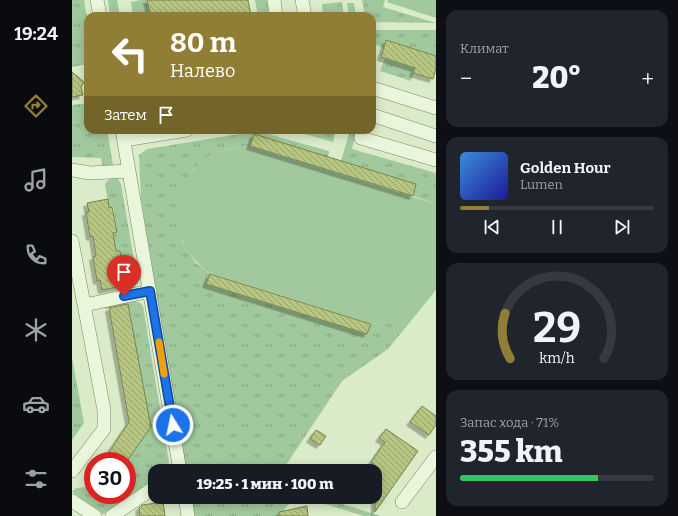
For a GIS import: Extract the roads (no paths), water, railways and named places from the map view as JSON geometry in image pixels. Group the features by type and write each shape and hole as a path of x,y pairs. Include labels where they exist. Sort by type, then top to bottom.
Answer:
{"street":[{"path":"97,0 99,12"},
{"path":"274,0 276,12"},
{"path":"302,0 304,12"},
{"path":"376,89 436,108"},
{"path":"376,116 436,136"},
{"path":"136,134 123,135 178,464"},
{"path":"362,134 362,138 436,160"},
{"path":"72,170 90,173 129,171"},
{"path":"72,241 104,410 104,429 72,471"},
{"path":"84,305 150,291"},
{"path":"402,502 436,457"},
{"path":"112,516 126,512 148,493"},
{"path":"72,501 95,516"},
{"path":"186,504 188,516"}]}
